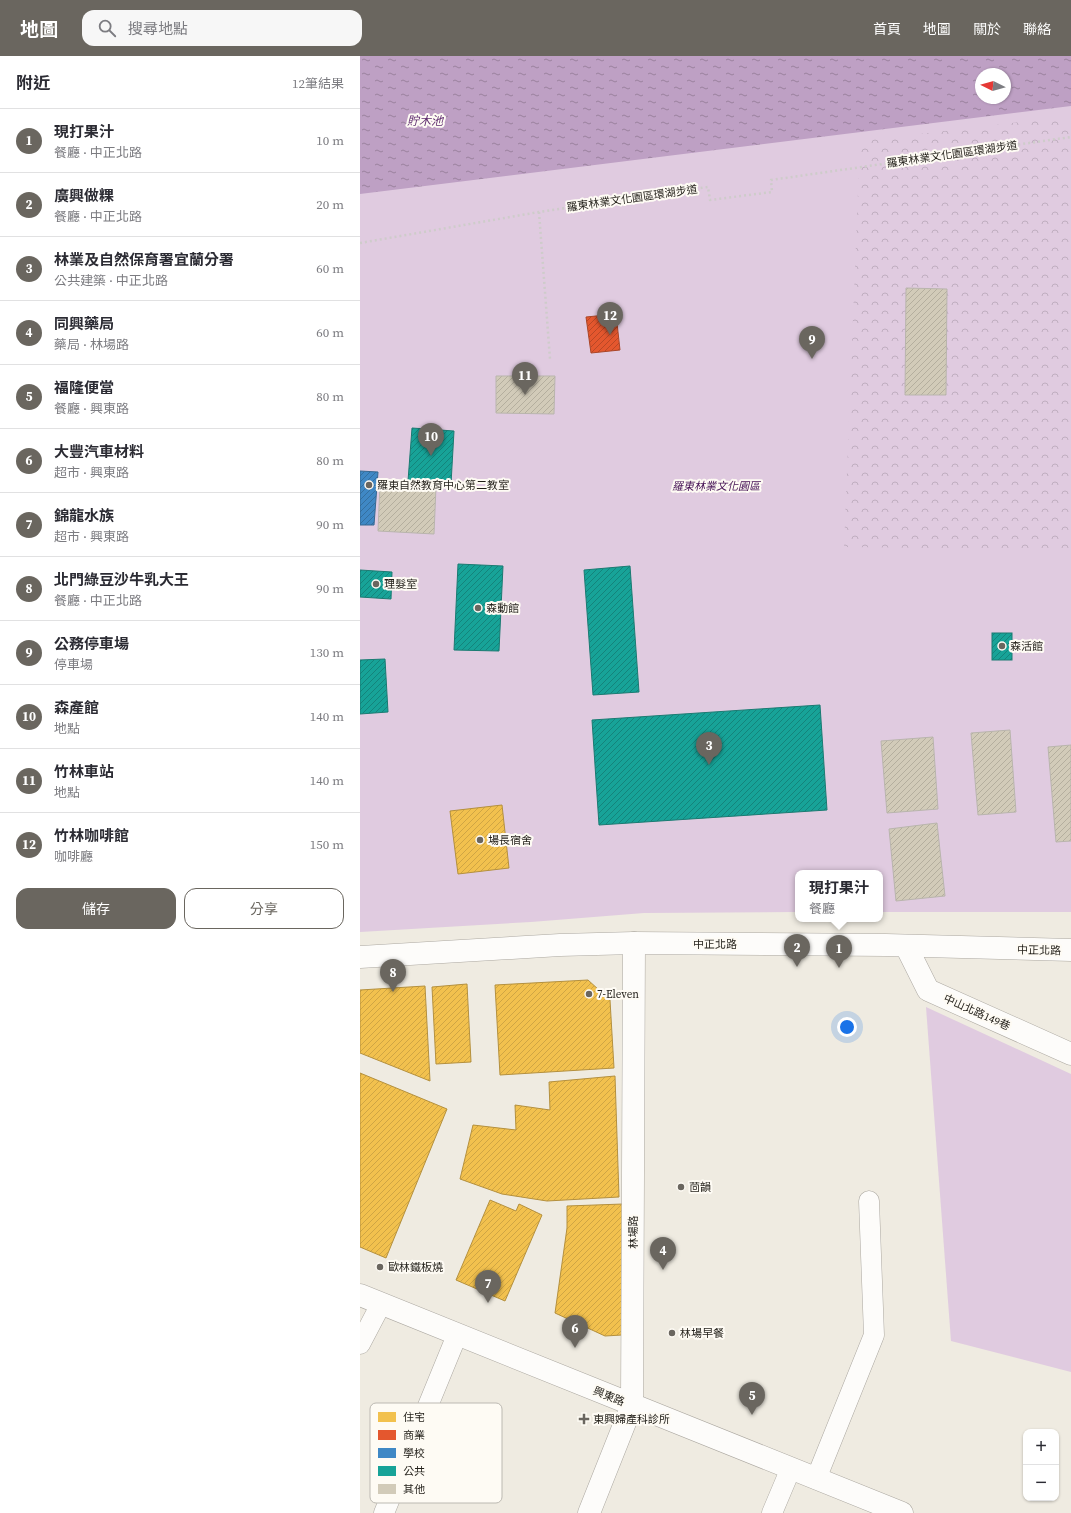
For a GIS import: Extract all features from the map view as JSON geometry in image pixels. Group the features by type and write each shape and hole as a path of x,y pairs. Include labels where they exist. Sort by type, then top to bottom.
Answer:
{"street":[{"name":"中正北路","path":"360,958 560,945 634,943 906,946 1071,950"},
{"name":"林場路","path":"589,1513 632,1405 634,943"},
{"name":"中山北路149巷","path":"906,946 928,990 1071,1054"},
{"name":"興東路","path":"360,1295 902,1513"}],"lane":[{"path":"816,1479 874,1335 869,1201"},
{"path":"360,1344 381,1304"},
{"path":"429,1403 457,1335"},
{"path":"772,1513 791,1468"},
{"path":"384,1513 388,1503"}],"path":[{"name":"羅東林業文化園區環湖步道","path":"360,242 539,212 708,187 710,200 772,192 771,180 1071,137"},
{"path":"539,212 550,359"}],"green space":[{"name":"羅東林業文化園區","path":"360,56 1071,56 1071,912 883,912 883,870 795,870 795,912 644,913 531,922 360,932"},
{"path":"1071,116 1071,550 844,547 860,141"},
{"path":"926,1007 1071,1074 1071,1372 951,1341"}],"water":[{"name":"貯木池","path":"360,56 1071,56 1071,106 360,194"}],"building: 住宅":[{"name":"場長宿舍","path":"502,805 509,868 458,874 450,811"},
{"path":"588,980 610,1000 614,1068 500,1075 495,985"},
{"path":"467,984 471,1062 436,1064 432,987"},
{"path":"425,986 430,1081 360,1053 360,990"},
{"path":"360,1073 447,1109 386,1258 360,1247"},
{"path":"615,1076 619,1197 547,1201 502,1194 460,1179 473,1125 516,1130 515,1105 550,1110 549,1082"},
{"path":"490,1200 516,1211 519,1204 542,1215 505,1301 456,1280"},
{"path":"623,1204 622,1335 605,1336 555,1313 567,1228 567,1206"}],"building: 商業":[{"path":"616,314 620,350 591,353 586,317"}],"building: 學校":[{"name":"羅東自然教育中心第二教室","path":"360,471 378,472 374,525 360,525"}],"building: 公共":[{"path":"412,428 454,431 451,484 408,481"},
{"name":"森動館","path":"458,564 503,566 499,651 454,650"},
{"path":"630,566 639,692 593,695 584,570"},
{"name":"理髮室","path":"360,570 392,572 391,599 360,597"},
{"name":"森活館","path":"992,633 1012,633 1012,660 992,660"},
{"path":"385,659 388,712 360,714 360,660"},
{"path":"820,705 827,810 599,825 592,720"}],"building: 其他":[{"path":"906,288 947,289 946,395 905,395"},
{"path":"496,376 555,376 554,414 496,413"},
{"path":"380,483 436,487 434,534 378,531"},
{"path":"1010,730 1016,812 978,815 971,733"},
{"path":"933,737 938,809 887,813 881,741"},
{"path":"1071,745 1071,841 1056,842 1048,747"},
{"path":"937,823 945,896 896,901 889,829"}],"place":[{"name":"竹林咖啡館","path":"610,335"},
{"name":"公務停車場","path":"812,359"},
{"name":"竹林車站","path":"525,395"},
{"name":"森產館","path":"431,456"},
{"name":"羅東自然教育中心第二教室","path":"369,485"},
{"name":"理髮室","path":"376,584"},
{"name":"森動館","path":"478,608"},
{"name":"森活館","path":"1002,646"},
{"name":"林業及自然保育署宜蘭分署","path":"709,765"},
{"name":"場長宿舍","path":"480,840"},
{"name":"廣興做粿","path":"797,967"},
{"name":"現打果汁","path":"839,968"},
{"name":"北門綠豆沙牛乳大王","path":"393,992"},
{"name":"7-Eleven","path":"589,994"},
{"name":"茴韻","path":"681,1187"},
{"name":"歐林鐵板燒","path":"380,1267"},
{"name":"同興藥局","path":"663,1270"},
{"name":"錦龍水族","path":"488,1303"},
{"name":"林場早餐","path":"672,1333"},
{"name":"大豐汽車材料","path":"575,1348"},
{"name":"福隆便當","path":"752,1415"},
{"name":"東興婦產科診所","path":"584,1419"}]}
